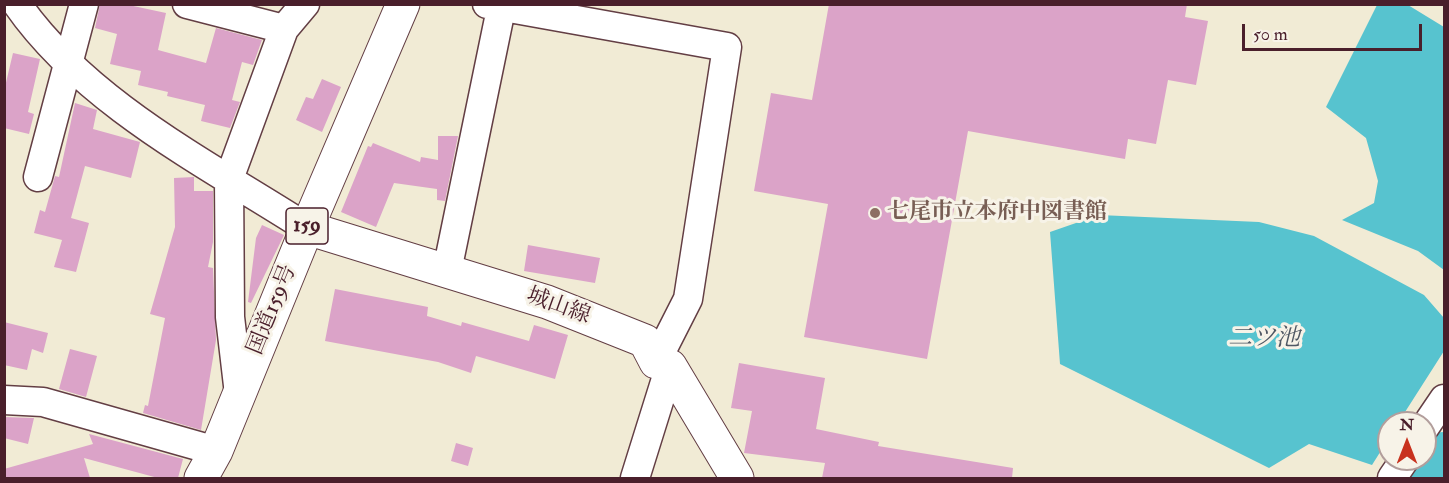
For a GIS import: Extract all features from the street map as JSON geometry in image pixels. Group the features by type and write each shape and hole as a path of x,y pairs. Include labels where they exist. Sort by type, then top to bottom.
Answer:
{"main road":[{"name":"国道159号","path":"210,469 307,228 403,4"},
{"name":"城山線","path":"307,228 547,302 645,340 737,478"}],"street":[{"path":"17,4 89,85 307,228"},
{"path":"38,177 84,4"},
{"path":"187,4 284,29"},
{"path":"239,394 230,317 229,178 284,29 305,4"},
{"path":"447,271 497,5 727,46 688,298 663,364 635,478"},
{"path":"4,399 43,402 210,469"}],"water":[{"path":"1377,5 1408,5 1444,27 1444,270 1418,251 1342,220 1374,203 1378,181 1366,138 1326,107"},
{"name":"二ツ池","path":"1099,215 1259,222 1314,236 1424,295 1444,318 1444,351 1406,411 1377,411 1377,457 1372,465 1309,444 1269,468 1060,364 1050,232"}],"building":[{"path":"100,4 124,4 166,13 158,50 206,63 216,28 262,40 253,65 242,62 232,100 240,102 230,128 201,121 205,105 167,96 168,92 138,85 141,71 110,64 117,34 95,28"},
{"path":"829,4 1187,4 1185,17 1208,21 1196,85 1168,80 1156,144 1128,139 1125,159 968,131 927,359 804,337 828,204 754,191 771,93 812,100"},
{"path":"13,53 40,59 28,112 34,114 29,134 4,128 4,91"},
{"path":"322,79 341,87 322,132 296,120 306,97 313,99"},
{"path":"75,103 97,110 93,129 140,142 131,178 85,166 71,218 89,223 76,272 54,267 62,240 34,233 40,210 45,212 55,176 59,177"},
{"path":"438,136 458,136 445,201 437,200 437,189 394,183 376,227 341,212 368,146 371,147 373,143 420,162 421,157 438,160"},
{"path":"194,177 194,191 213,191 213,242 208,267 213,268 216,340 201,430 143,413 145,405 148,406 165,318 150,314 175,227 174,178"},
{"path":"262,225 284,235 251,303 248,302 256,238"},
{"path":"528,245 600,258 595,283 524,271"},
{"path":"335,289 428,307 427,316 461,326 462,322 529,341 534,325 568,335 555,379 476,356 471,373 438,362 325,341"},
{"path":"4,322 48,333 43,353 32,349 27,370 4,365"},
{"path":"70,349 97,356 86,397 59,389"},
{"path":"739,363 825,378 816,429 879,442 878,446 1013,468 1012,478 822,478 825,463 744,453 752,411 731,408"},
{"path":"4,417 34,418 28,444 4,438"},
{"path":"89,434 183,459 178,478 158,478 84,458 90,478 4,478 4,469 93,444"},
{"path":"456,443 473,448 468,466 451,461"}],"waterway":[{"path":"1433,478 1444,454"}],"place":[{"name":"七尾市立本府中図書館","path":"875,213"}]}
